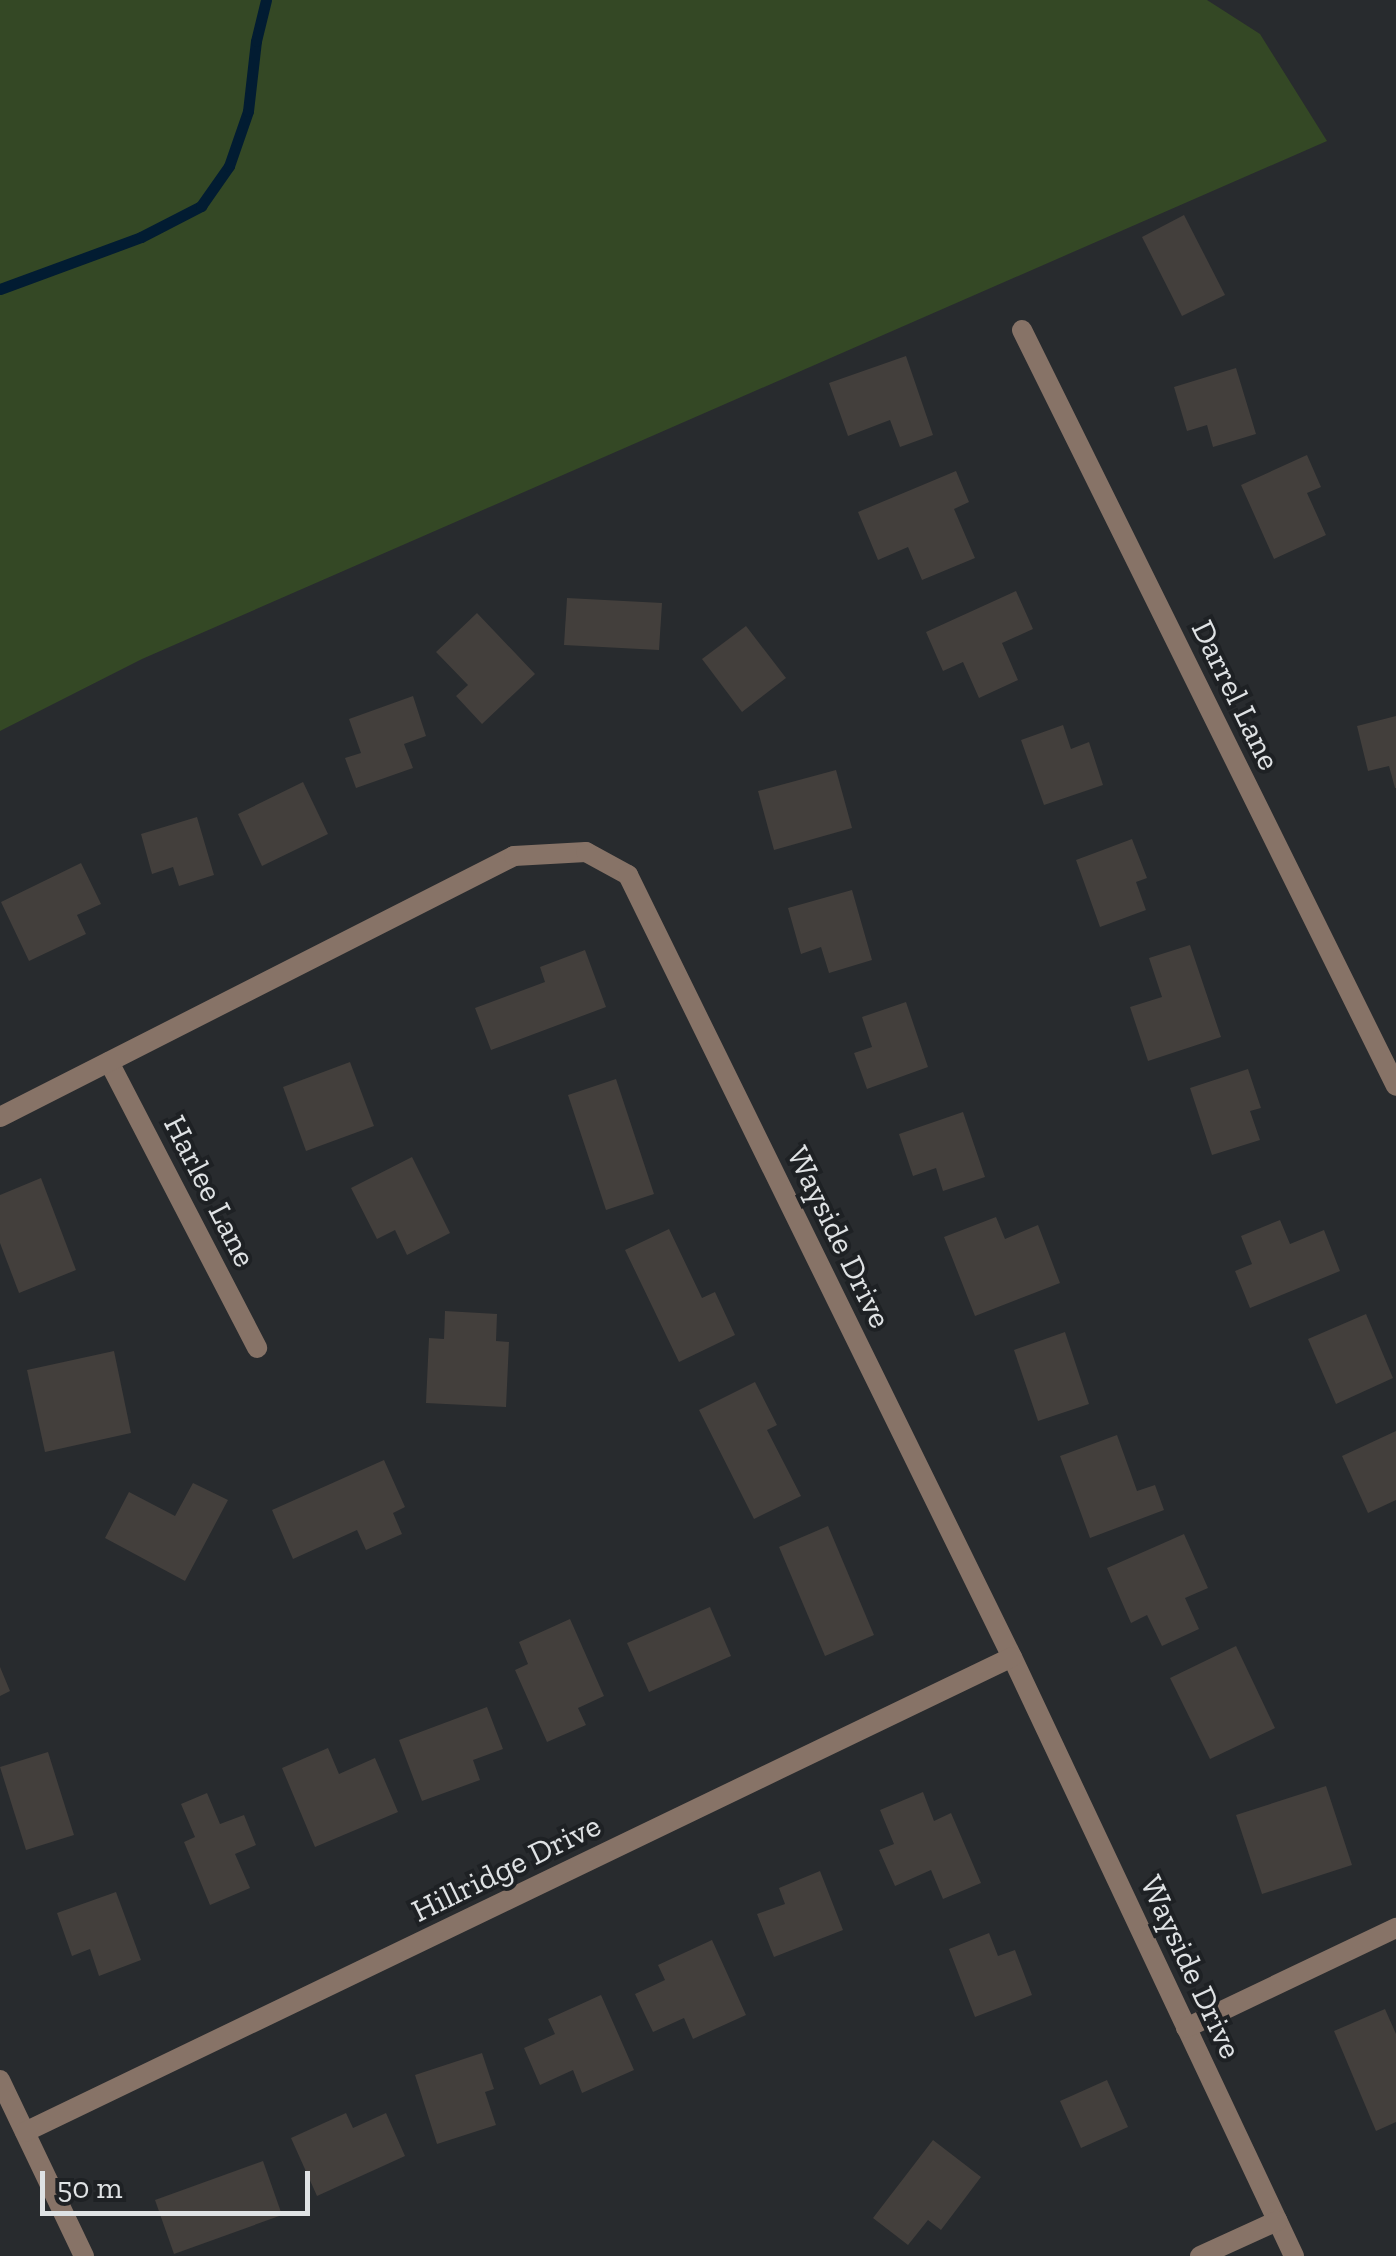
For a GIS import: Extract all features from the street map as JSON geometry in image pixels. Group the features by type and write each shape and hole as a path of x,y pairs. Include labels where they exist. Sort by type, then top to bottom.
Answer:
{"street":[{"name":"Darrel Lane","path":"1022,330 1396,1086"},
{"name":"Wayside Drive","path":"0,1117 514,856 586,852 628,875 1012,1657 1294,2256"},
{"name":"Harlee Lane","path":"109,1062 257,1348"},
{"name":"Hillridge Drive","path":"25,2132 1012,1657"},
{"path":"1186,2028 1396,1928"},
{"path":"0,2080 84,2256"},
{"path":"1200,2256 1276,2221"}],"green space":[{"path":"0,0 1207,0 1260,34 1327,141 142,659 0,731"}],"building":[{"path":"1184,215 1225,295 1182,316 1142,237"},
{"path":"906,356 933,435 900,447 890,420 848,436 829,383"},
{"path":"1236,368 1256,434 1213,447 1207,425 1187,431 1174,387"},
{"path":"1307,455 1321,487 1307,493 1326,535 1274,559 1241,485"},
{"path":"956,471 969,502 954,509 975,558 922,580 908,547 878,560 858,512"},
{"path":"1016,591 1033,629 1002,643 1018,680 979,698 963,662 943,671 926,632"},
{"path":"567,598 662,603 659,650 564,645"},
{"path":"477,613 535,674 482,724 456,696 468,685 436,652"},
{"path":"746,626 786,678 742,712 702,659"},
{"path":"413,696 426,736 404,744 413,768 356,788 345,758 361,753 349,719"},
{"path":"1396,716 1395,788 1389,766 1368,771 1357,726"},
{"path":"1063,725 1071,749 1089,742 1103,785 1044,805 1021,740"},
{"path":"836,770 852,828 774,850 758,791"},
{"path":"303,782 328,834 262,866 238,814"},
{"path":"197,817 214,875 179,886 173,867 152,874 141,834"},
{"path":"1132,839 1147,878 1136,882 1146,910 1100,927 1076,860"},
{"path":"81,863 101,904 77,915 86,934 29,961 1,902"},
{"path":"852,890 872,960 829,973 821,947 801,954 788,908"},
{"path":"1190,945 1221,1037 1148,1061 1130,1007 1162,997 1149,958"},
{"path":"585,950 606,1007 491,1050 475,1008 545,982 540,967"},
{"path":"906,1002 928,1067 867,1089 854,1053 872,1047 862,1017"},
{"path":"350,1062 374,1126 306,1151 283,1087"},
{"path":"1248,1069 1261,1108 1250,1111 1260,1140 1212,1155 1190,1088"},
{"path":"616,1079 654,1194 606,1210 568,1095"},
{"path":"963,1112 985,1177 943,1191 936,1168 913,1176 899,1134"},
{"path":"412,1157 450,1233 407,1255 395,1230 377,1239 351,1188"},
{"path":"41,1178 76,1270 19,1293 0,1243 0,1195"},
{"path":"996,1217 1005,1239 1038,1225 1060,1283 975,1316 944,1237"},
{"path":"1280,1220 1290,1244 1324,1230 1340,1271 1250,1308 1235,1271 1252,1264 1241,1236"},
{"path":"669,1229 702,1298 715,1292 735,1335 679,1362 625,1250"},
{"path":"445,1311 497,1314 496,1341 509,1342 506,1407 426,1403 429,1338 444,1339"},
{"path":"1366,1314 1393,1378 1336,1404 1308,1339"},
{"path":"1065,1332 1089,1404 1038,1421 1014,1350"},
{"path":"114,1351 131,1433 45,1452 27,1370"},
{"path":"755,1382 777,1425 767,1430 801,1496 754,1519 699,1410"},
{"path":"1396,1431 1396,1500 1368,1513 1342,1456"},
{"path":"1117,1435 1137,1491 1155,1485 1164,1510 1090,1538 1060,1456"},
{"path":"384,1460 405,1507 393,1513 402,1534 366,1550 357,1530 293,1559 272,1510"},
{"path":"193,1483 228,1500 185,1581 105,1538 129,1492 175,1516"},
{"path":"828,1526 874,1635 825,1656 779,1547"},
{"path":"1184,1534 1208,1588 1185,1598 1199,1629 1162,1646 1147,1615 1131,1623 1107,1568"},
{"path":"710,1607 731,1656 649,1692 627,1643"},
{"path":"570,1619 604,1696 578,1708 586,1725 547,1742 515,1670 528,1664 519,1642"},
{"path":"1236,1646 1275,1728 1210,1759 1170,1678"},
{"path":"0,1667 10,1691 0,1696"},
{"path":"487,1707 503,1749 473,1760 480,1780 422,1801 399,1740"},
{"path":"328,1748 339,1774 375,1758 398,1812 315,1847 282,1768"},
{"path":"48,1752 74,1835 26,1850 0,1767"},
{"path":"1326,1786 1352,1865 1262,1894 1236,1815"},
{"path":"923,1792 934,1821 951,1813 981,1883 943,1899 931,1870 895,1886 879,1850 894,1844 880,1810"},
{"path":"207,1793 220,1824 244,1815 256,1845 235,1854 250,1888 210,1905 184,1842 195,1837 181,1804"},
{"path":"820,1871 843,1930 774,1957 757,1914 785,1904 779,1888"},
{"path":"116,1892 141,1960 99,1976 90,1949 72,1956 57,1913"},
{"path":"989,1933 998,1956 1015,1950 1032,1995 975,2017 949,1949"},
{"path":"712,1940 746,2015 693,2039 684,2018 653,2032 635,1994 665,1980 658,1965"},
{"path":"601,1995 634,2070 582,2093 573,2070 540,2085 524,2048 555,2034 548,2019"},
{"path":"1385,2009 1396,2034 1396,2122 1376,2131 1334,2031"},
{"path":"482,2053 494,2089 485,2092 496,2125 437,2144 415,2075"},
{"path":"1107,2080 1128,2127 1081,2148 1060,2101"},
{"path":"346,2113 353,2128 386,2113 405,2156 317,2196 291,2138"},
{"path":"933,2140 981,2177 941,2230 928,2220 908,2245 873,2218"},
{"path":"263,2161 282,2215 174,2254 155,2200"}],"waterway":[{"path":"0,289 141,237 201,206 229,166 248,111 256,41 266,0"}]}
